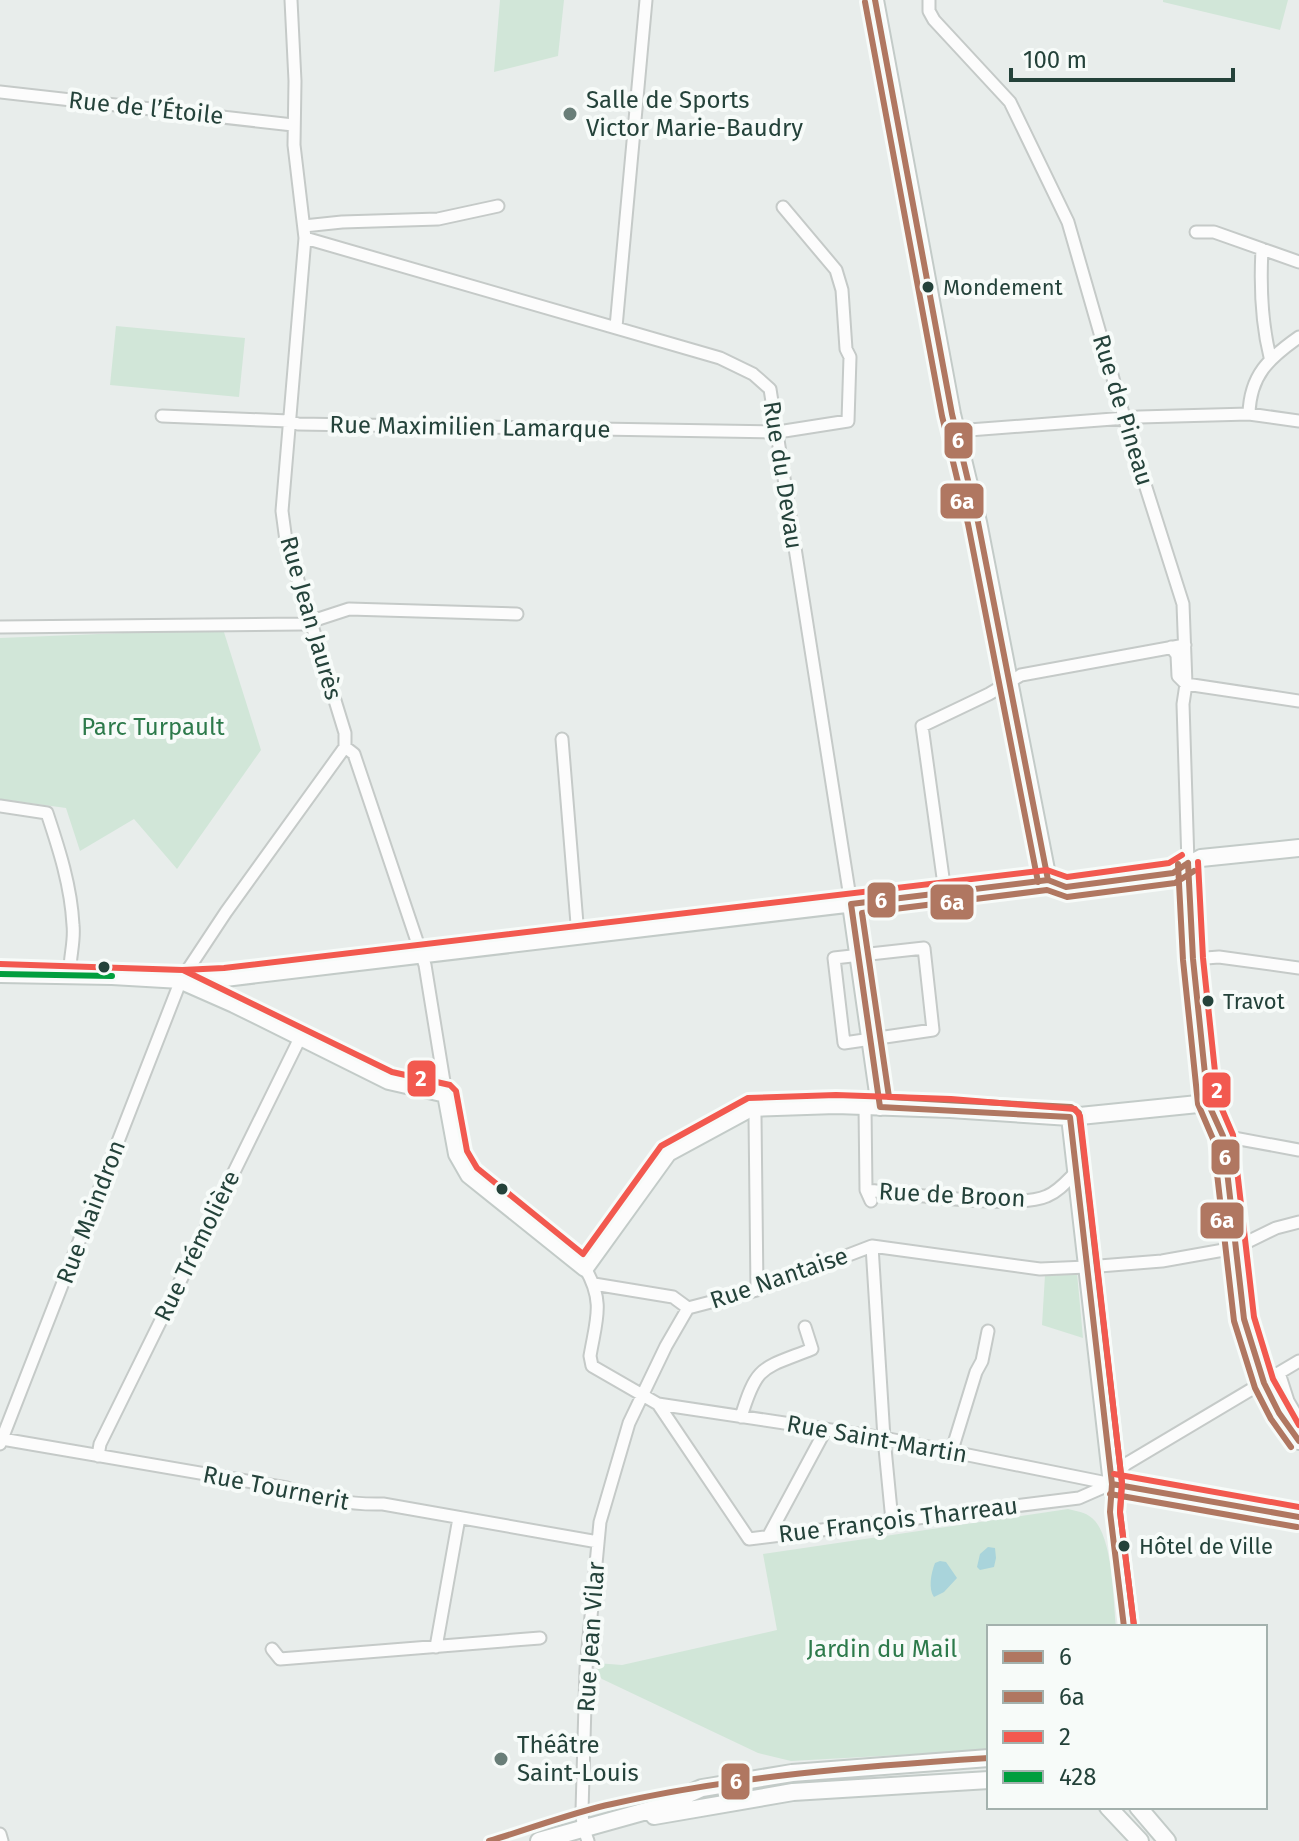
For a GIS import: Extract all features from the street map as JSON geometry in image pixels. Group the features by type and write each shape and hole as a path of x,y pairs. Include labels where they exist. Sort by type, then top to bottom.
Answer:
{"street":[{"name":"Rue Jean Jaurès","path":"291,0 295,81 293,125 304,232 282,511 286,541 345,733 345,747 354,754 421,953 430,986 446,1094"},
{"path":"616,327 646,0"},
{"path":"875,0 956,431 978,522 1048,880"},
{"name":"Rue de Pineau","path":"929,0 929,11 934,20 1010,102 1068,222 1183,604 1188,863"},
{"name":"Rue de l’Étoile","path":"0,92 293,125"},
{"path":"304,232 342,222 438,219 498,206"},
{"name":"Rue Maximilien Lamarque","path":"162,416 313,424 778,432 848,421 850,357 846,349 842,290 836,270 783,207"},
{"name":"Rue du Devau","path":"304,232 720,358 753,374 770,389 851,904"},
{"path":"1196,232 1214,232 1299,262"},
{"path":"1262,249 1260,290 1263,330 1270,357"},
{"path":"1249,414 1258,378 1270,357 1299,337"},
{"path":"956,431 1126,418 1249,414 1299,421"},
{"path":"0,627 311,622 349,609 517,614"},
{"path":"945,892 922,726 1021,675 1185,645"},
{"path":"1171,647 1177,655 1178,676 1186,684 1299,701"},
{"path":"562,739 578,936"},
{"name":"Rue Maindron","path":"1,1441 181,980 345,747"},
{"path":"0,806 47,813 60,853 72,911 70,975"},
{"path":"0,974 181,980 225,978 1048,880 1066,887 1173,873 1201,858 1299,848"},
{"path":"1188,863 1193,959 1208,1103 1223,1136 1244,1319 1256,1365 1273,1405 1299,1441"},
{"path":"851,904 871,1040 872,1107"},
{"path":"924,948 933,1030 871,1040 844,1043 834,958 924,948"},
{"path":"1193,959 1219,957 1299,968"},
{"path":"181,980 389,1081 446,1094 457,1154 469,1175 585,1268 594,1284"},
{"name":"Rue Trémolière","path":"98,1456 100,1444 300,1038"},
{"path":"585,1268 668,1153 751,1108 950,1109 1070,1117 1208,1103"},
{"name":"Rue de Broon","path":"872,1107 868,1195 1032,1201 1058,1190 1076,1172"},
{"path":"751,1108 755,1116 757,1290"},
{"path":"1070,1117 1112,1484"},
{"path":"1223,1136 1299,1150"},
{"path":"892,1521 872,1246 1040,1269 1087,1267 1162,1261 1235,1248 1276,1228 1299,1222"},
{"name":"Rue Nantaise","path":"594,1284 673,1297 688,1308 757,1290 872,1246"},
{"name":"Rue Saint-Martin","path":"594,1284 599,1299 590,1356 592,1366 658,1404 884,1438 1112,1484 1299,1517"},
{"name":"Rue Jean Vilar","path":"585,1834 586,1669 600,1522 629,1423 688,1308"},
{"path":"741,1417 755,1378 768,1367 812,1349 805,1327"},
{"path":"952,1450 982,1361 988,1331"},
{"path":"1112,1484 1126,1464 1299,1361"},
{"path":"1279,1373 1288,1401 1299,1420"},
{"name":"Rue François Tharreau","path":"658,1404 749,1539 1079,1498 1112,1484"},
{"path":"769,1535 826,1429"},
{"name":"Rue Tournerit","path":"1,1441 287,1488 320,1499 357,1505 383,1504 598,1542"},
{"path":"436,1647 459,1518"},
{"path":"272,1649 280,1659 540,1638"},
{"path":"563,1841 657,1808 702,1788 874,1765 987,1758"},
{"path":"539,1841 770,1795 987,1780"},
{"path":"1110,1809 1140,1841"},
{"path":"1140,1809 1167,1841"},
{"path":"0,1834 2,1841"}],"green space":[{"path":"500,0 564,0 558,56 494,72"},
{"path":"1163,0 1288,0 1280,30"},
{"path":"116,326 245,338 239,397 110,385"},
{"name":"Parc Turpault","path":"223,629 261,750 177,869 134,819 80,851 66,808 0,799 0,638"},
{"path":"1077,1273 1083,1338 1042,1325 1045,1275"},
{"name":"Jardin du Mail","path":"1068,1509 1092,1518 1104,1538 1111,1569 1116,1625 987,1625 987,1750 791,1761 758,1753 597,1674 596,1663 622,1665 777,1630 763,1554"}],"water":[{"path":"988,1547 995,1548 994,1567 980,1570 977,1567 980,1554"},
{"path":"946,1562 957,1578 944,1592 934,1597 931,1576 935,1563"}],"transit line":[{"name":"6","path":"875,0 952,414 978,522 1048,880"},
{"name":"6a","path":"865,2 942,416 968,524 1038,882"},
{"name":"2","path":"182,970 224,968 1047,870 1067,877 1169,863 1182,855"},
{"name":"2","path":"1198,862 1203,958 1218,1100 1233,1135 1254,1317 1273,1379 1299,1425"},
{"name":"6","path":"1188,863 1193,959 1208,1103 1223,1136 1244,1319 1264,1383 1279,1413 1299,1441"},
{"name":"6","path":"1124,1625 1110,1512 1112,1484 1070,1117 880,1107 851,904 1048,880 1066,887 1173,873 1188,863"},
{"name":"6a","path":"1178,864 1183,960 1198,1104 1213,1139 1234,1321 1255,1388 1271,1419 1291,1447"},
{"name":"6a","path":"1134,1625 1120,1512 1122,1483 1079,1113 1071,1107 889,1097 862,913 1047,890 1067,897 1175,883 1194,871"},
{"name":"2","path":"0,964 183,970 392,1072 450,1085 456,1091 467,1151 477,1168 583,1254 661,1146 748,1098 836,1095 951,1099 1075,1109 1080,1116 1122,1483 1120,1512 1134,1625"},
{"name":"428","path":"0,974 112,976"},
{"name":"2","path":"1114,1474 1299,1507"},
{"name":"6","path":"1112,1484 1299,1517"},
{"name":"6a","path":"1110,1494 1297,1527"},
{"name":"6","path":"489,1841 596,1808 706,1786 847,1769 987,1758"}],"place":[{"name":"Salle de Sports Victor Marie-Baudry","path":"570,114"},
{"name":"Mondement","path":"928,287"},
{"name":"Travot","path":"1208,1001"},
{"name":"Hôtel de Ville","path":"1124,1546"},
{"name":"Théâtre Saint-Louis","path":"501,1759"}]}
